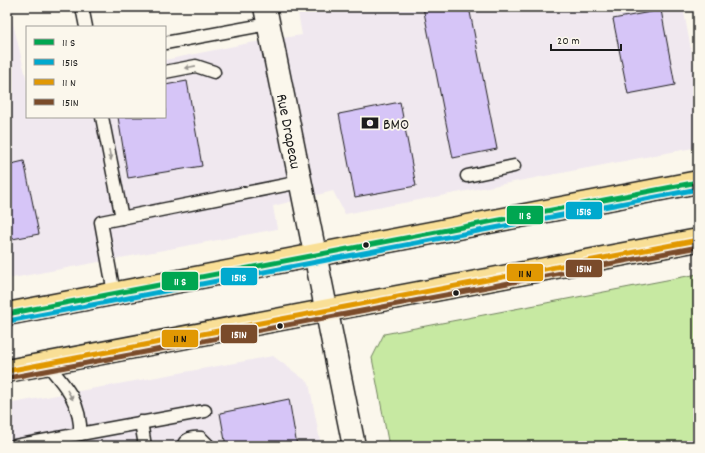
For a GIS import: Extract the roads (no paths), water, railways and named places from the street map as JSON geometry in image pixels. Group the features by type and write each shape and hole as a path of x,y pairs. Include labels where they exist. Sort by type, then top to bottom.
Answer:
{"main road":[{"path":"7,314 698,182"},
{"path":"7,371 698,240"}],"street":[{"name":"Rue Drapeau","path":"266,15 354,446"}],"lane":[{"path":"82,7 86,26"},
{"path":"166,43 266,15"},
{"path":"166,72 196,66 214,72"},
{"path":"102,118 122,218"},
{"path":"467,176 514,166"},
{"path":"114,293 101,222 300,182"},
{"path":"47,364 63,383 76,404 81,421 80,434"},
{"path":"15,446 205,411"},
{"path":"141,422 145,446"},
{"path":"183,446 184,442 194,437 201,438 209,446"}],"place":[{"name":"BMO","path":"370,123"}]}
